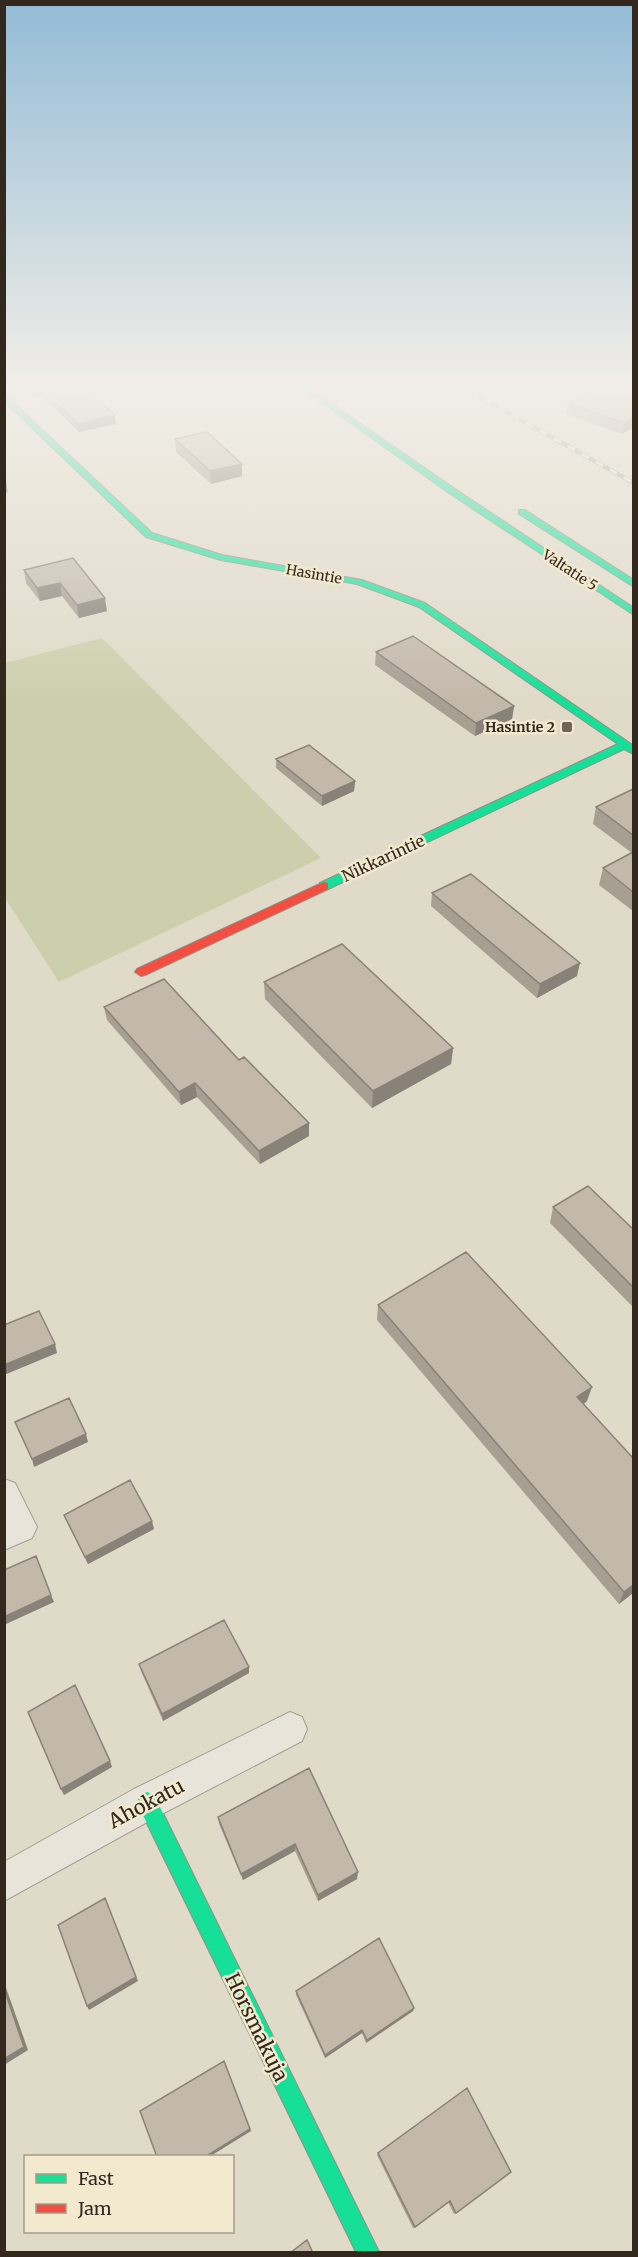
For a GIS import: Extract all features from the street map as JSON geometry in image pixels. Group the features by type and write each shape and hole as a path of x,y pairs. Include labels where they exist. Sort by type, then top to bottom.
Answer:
{"main road":[{"name":"Hasintie","path":"100,489 149,535 221,557 359,582 422,605 629,748"},
{"name":"Valtatie 5","path":"450,489 633,612"},
{"name":"Valtatie 5","path":"508,503 633,584"},
{"name":"Nikkarintie","path":"141,972 629,748"},
{"name":"Horsmakuja","path":"147,1802 368,2253"}],"street":[{"path":"4,1493 21,1527 4,1535"},
{"name":"Ahokatu","path":"4,1883 147,1802 291,1729"}],"green space":[{"path":"102,638 321,858 59,982 5,898 5,663"}],"building":[{"path":"73,558 105,598 77,605 60,583 37,588 24,570"},
{"path":"413,636 514,706 476,723 376,652"},
{"path":"309,745 355,781 322,796 276,759"},
{"path":"633,789 633,835 596,807"},
{"path":"633,852 633,892 603,868"},
{"path":"471,874 580,963 540,984 432,893"},
{"path":"342,944 453,1048 373,1091 264,982"},
{"path":"164,979 239,1060 244,1057 309,1123 259,1151 195,1083 179,1092 104,1007"},
{"path":"588,1186 633,1229 633,1287 553,1207"},
{"path":"466,1252 592,1387 577,1397 633,1458 633,1585 624,1592 378,1305"},
{"path":"39,1311 55,1344 4,1365 4,1325"},
{"path":"69,1398 86,1434 32,1459 15,1422"},
{"path":"130,1480 152,1521 85,1557 64,1515"},
{"path":"36,1556 51,1595 4,1617 4,1570"},
{"path":"224,1620 249,1667 162,1714 139,1664"},
{"path":"75,1685 110,1761 61,1789 28,1712"},
{"path":"309,1768 358,1872 318,1895 295,1844 241,1874 218,1817"},
{"path":"105,1898 136,1977 87,2006 58,1925"},
{"path":"379,1938 414,2008 367,2040 362,2030 325,2055 296,1991"},
{"path":"4,1989 24,2047 4,2059"},
{"path":"224,2061 250,2129 208,2155 156,2155 140,2111"},
{"path":"467,2088 511,2172 456,2213 450,2201 415,2227 378,2153"},
{"path":"307,2240 313,2253 290,2253"}],"traffic: fast":[{"path":"101,489 149,535 221,557 359,582 422,605 634,751"},
{"path":"450,489 634,612"},
{"path":"522,512 634,584"},
{"path":"324,886 625,745"},
{"path":"147,1802 368,2252"}],"traffic: jam":[{"path":"141,972 324,886"}],"place":[{"name":"Hasintie 2","path":"567,727"}]}
